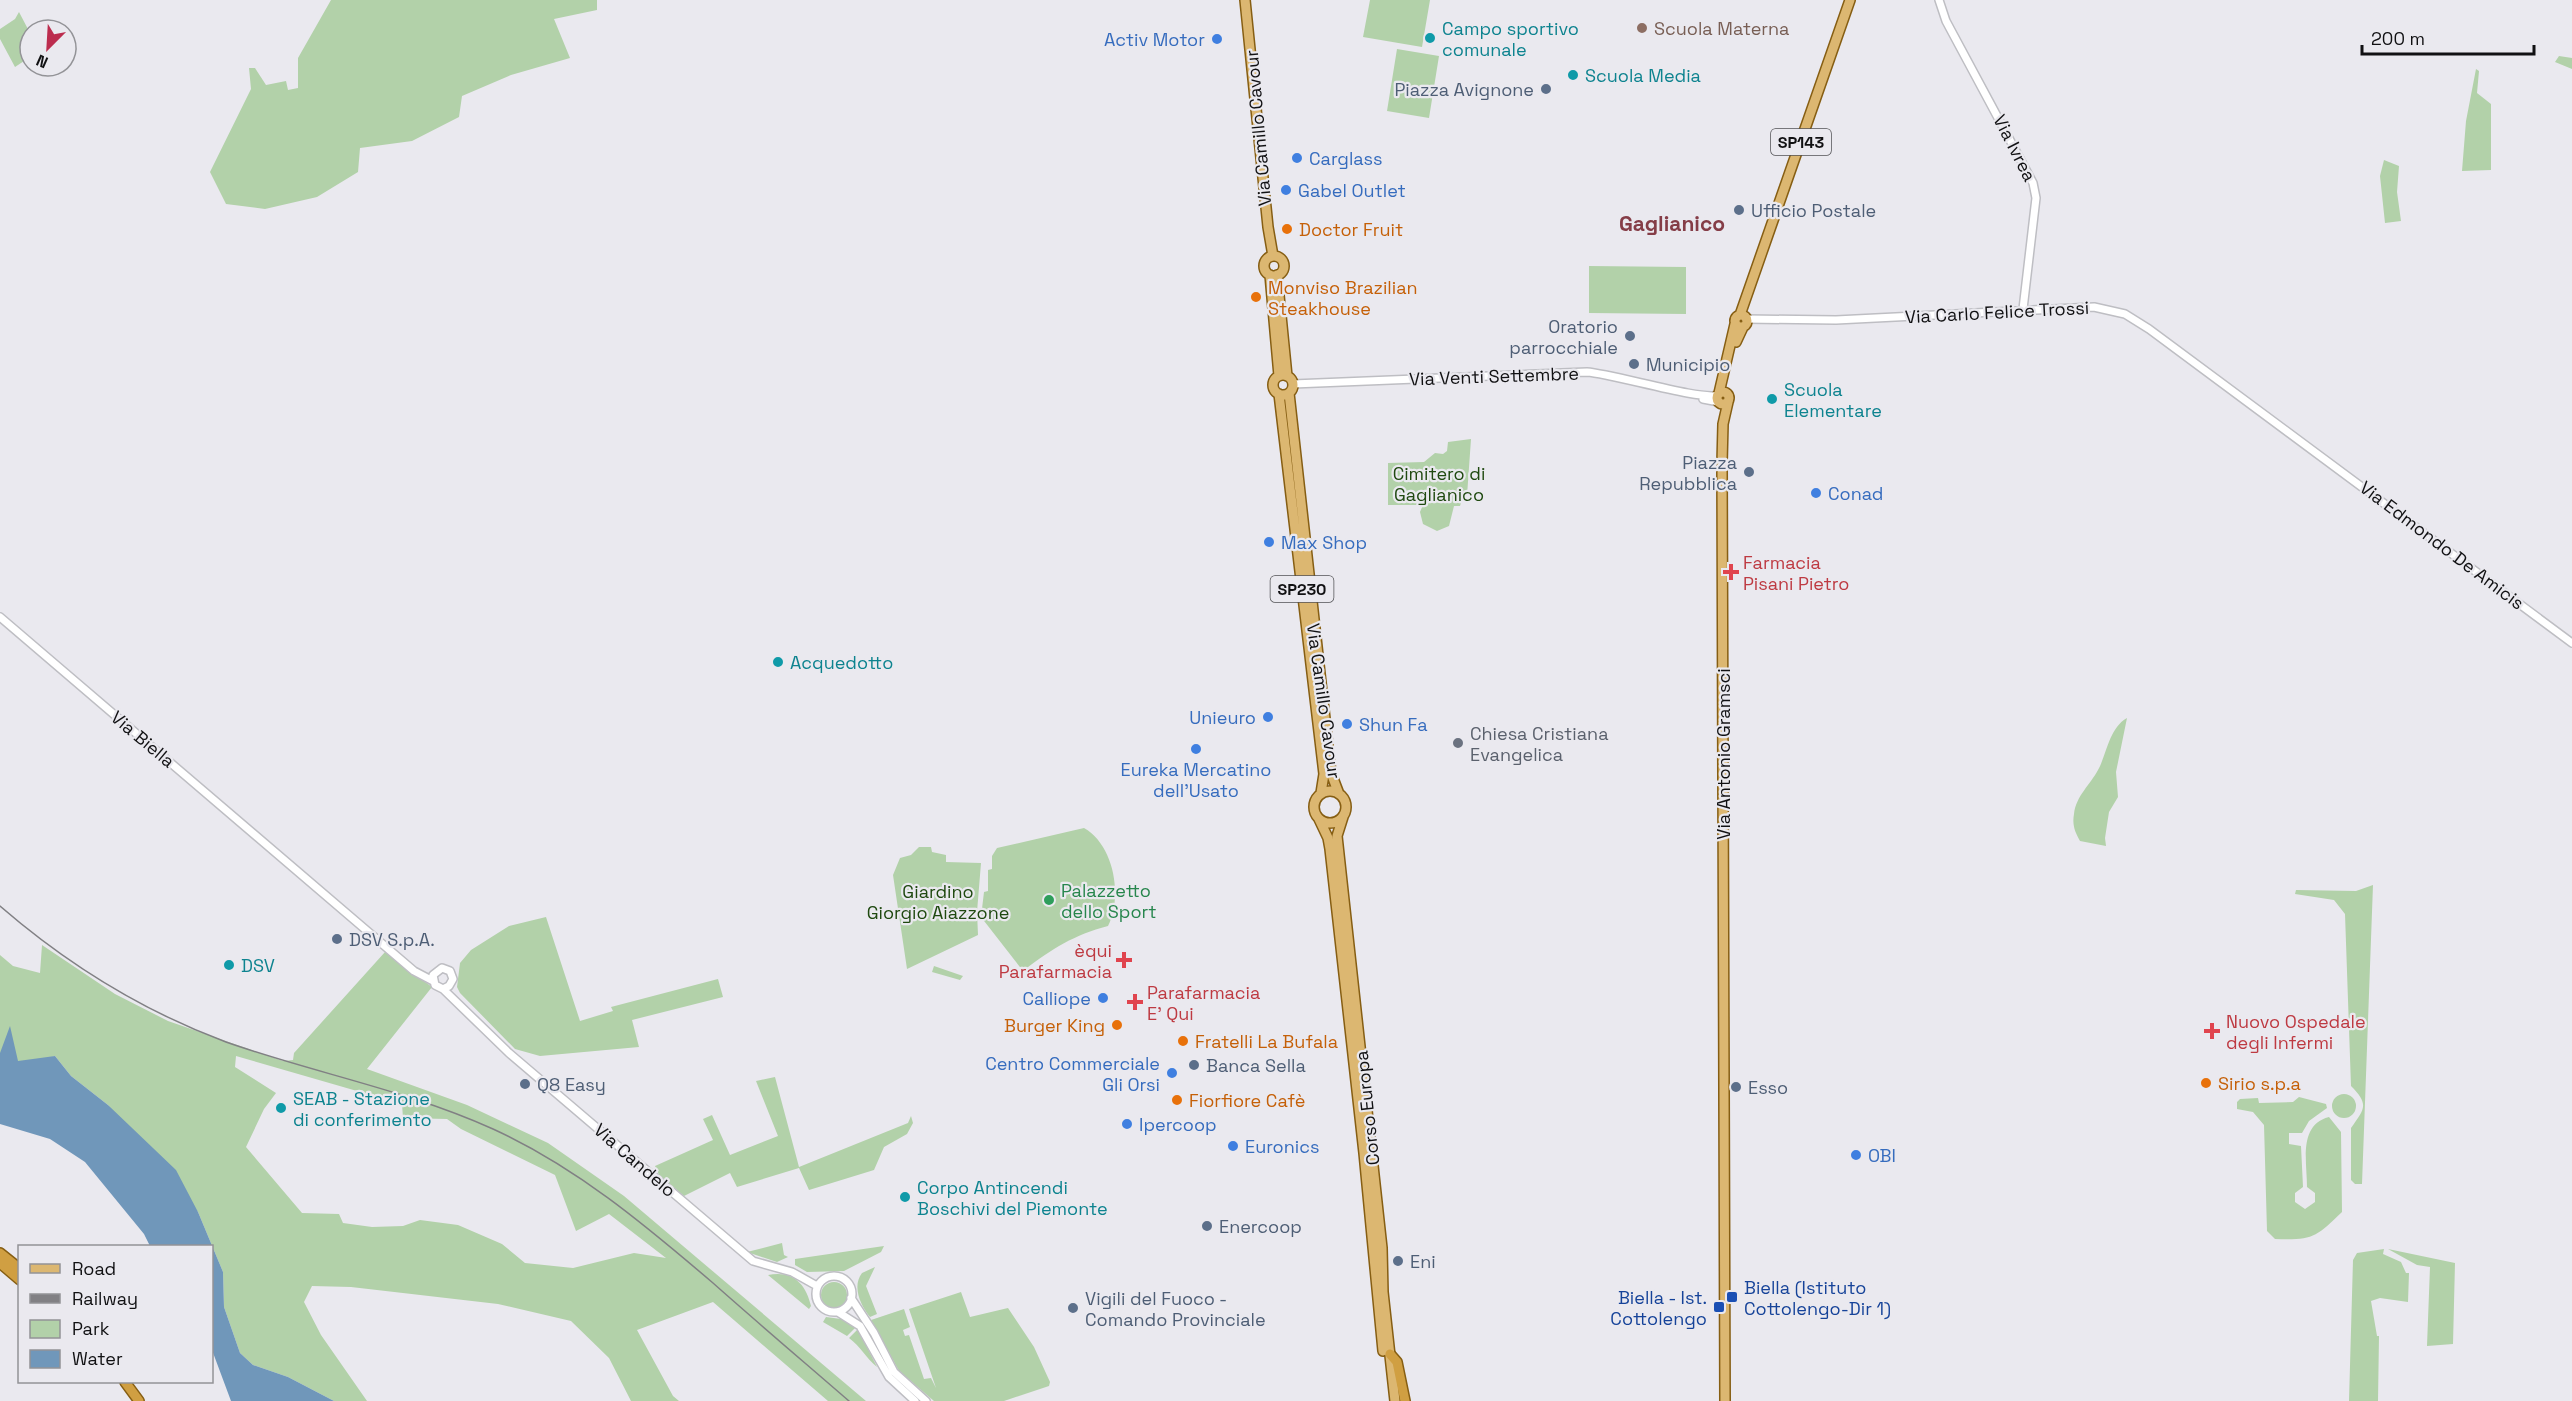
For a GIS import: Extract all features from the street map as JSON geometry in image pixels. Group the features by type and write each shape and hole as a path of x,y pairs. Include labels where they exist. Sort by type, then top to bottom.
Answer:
{"highway":[{"path":"0,1253 18,1267"},
{"path":"0,1263 18,1278"},
{"path":"1390,1354 1397,1362 1405,1401"},
{"path":"119,1383 131,1401"},
{"path":"126,1383 139,1401"}],"main road":[{"name":"Via Camillo Cavour","path":"1245,0 1268,227 1273,256"},
{"name":"SP143","path":"1742,320 1850,0"},
{"name":"Via Camillo Cavour","path":"1273,256 1279,257 1284,262 1284,269 1273,275"},
{"name":"Via Camillo Cavour","path":"1273,256 1264,264 1273,275 1333,781 1339,794"},
{"name":"Via Antonio Gramsci","path":"1725,1401 1722,398 1742,320"},
{"name":"Via Camillo Cavour","path":"1286,384 1324,774 1322,789"},
{"path":"1322,789 1339,794 1346,807 1343,817 1334,823 1319,819 1313,805 1322,789"},
{"name":"Corso Europa","path":"1343,817 1337,836 1382,1248 1395,1401"},
{"name":"Corso Europa","path":"1319,819 1328,838 1330,849 1389,1401"}],"street":[{"name":"Via Ivrea","path":"1939,0 1946,21 2034,183 2036,198 2023,309"},
{"name":"Via Carlo Felice Trossi","path":"1742,320 1836,320 2094,307 2125,314 2149,329 2311,448"},
{"name":"Via Venti Settembre","path":"1286,384 1587,372 1635,379 1693,394 1722,398"},
{"name":"Via Edmondo De Amicis","path":"2311,448 2572,643"},
{"name":"Via Biella","path":"0,617 406,963"},
{"path":"406,963 424,971 445,968 450,971 453,979 451,984 443,988 435,986 433,981 406,963"},
{"path":"433,981 436,970"},
{"name":"Via Candelo","path":"451,984 466,1011"},
{"name":"Via Candelo","path":"443,988 509,1053 753,1261 792,1272 817,1286"},
{"path":"915,1401 889,1377 860,1326 838,1312 826,1311 818,1303 817,1286 830,1277 841,1278 849,1284 851,1298 874,1333 894,1372 926,1401"},
{"path":"838,1312 846,1307 851,1298"}],"green space":[{"path":"331,0 597,0 597,10 554,19 570,58 511,75 462,96 459,117 412,141 360,148 358,172 317,197 265,209 226,204 210,172 251,89 249,68 255,68 266,85 286,81 288,90 298,88 298,58"},
{"path":"1370,0 1430,0 1422,47 1363,37"},
{"path":"19,12 22,18 18,18 18,65 15,67 0,39 0,29 15,19"},
{"path":"1397,49 1439,56 1429,118 1387,111"},
{"path":"2559,56 2572,58 2572,69 2555,62"},
{"path":"2476,69 2479,71 2477,93 2491,104 2491,170 2462,171 2466,121"},
{"path":"2384,160 2399,166 2397,192 2401,221 2385,223 2380,176"},
{"path":"1589,266 1686,267 1686,314 1589,313"},
{"name":"Cimitero di Gaglianico","path":"1471,439 1467,496 1463,496 1460,506 1454,506 1449,526 1437,531 1423,524 1420,512 1423,505 1388,505 1388,463 1424,462 1435,453 1443,454 1447,451 1448,442"},
{"path":"2127,718 2116,772 2118,797 2109,812 2106,846 2080,841 2073,822 2077,802 2098,770 2116,728"},
{"name":"Palazzetto dello Sport","path":"1084,828 1103,846 1113,872 1115,900 1108,926 1064,943 1023,971 981,917 984,892 988,891 988,870 992,869 992,856 997,848"},
{"name":"Giardino Giorgio Aiazzone","path":"919,847 931,847 932,852 946,855 946,862 981,863 977,912 978,935 907,969 893,875 900,858 911,855"},
{"path":"2373,885 2362,1184 2355,1184 2351,1180 2351,1128 2362,1111 2363,1103 2351,1086 2345,914 2334,900 2295,894 2296,890 2356,891"},
{"path":"546,917 580,1021 613,1011 611,1007 718,979 723,997 632,1020 639,1047 540,1056 515,1049 460,993 457,987 460,963 471,950 509,926"},
{"path":"42,945 115,994 168,1021 283,1061 293,1060 294,1053 385,952 432,987 367,1069 467,1105 548,1143 624,1196 866,1401 828,1401 713,1302 637,1330 673,1396 679,1401 631,1401 609,1358 571,1321 498,1304 351,1287 312,1286 304,1302 321,1335 367,1401 334,1401 288,1377 253,1365 240,1353 224,1307 223,1272 198,1212 108,1105 71,1076 55,1056 0,1076 0,955 13,966 40,973","holes":["236,1056 402,1104 403,1118 447,1119 461,1129 555,1175 576,1231 609,1214 666,1258 634,1253 573,1268 525,1263 502,1244 458,1225 420,1220 403,1226 372,1227 343,1223 339,1214 302,1213 246,1147 264,1109 276,1093 235,1067"]},
{"path":"934,966 963,976 960,980 932,972"},
{"path":"775,1077 799,1167 908,1123 911,1116 913,1123 907,1134 884,1147 874,1170 809,1190 799,1168 737,1187 730,1173 684,1196 659,1175 655,1166 713,1140 703,1119 712,1115 730,1155 778,1136 756,1081"},
{"path":"2344,1094 2349,1095 2355,1101 2355,1111 2349,1117 2344,1118 2339,1117 2333,1111 2332,1106 2333,1101 2339,1095"},
{"path":"2299,1097 2326,1104 2327,1108 2309,1121 2302,1133 2289,1133 2289,1144 2301,1146 2303,1187 2295,1193 2295,1202 2305,1209 2315,1202 2315,1193 2307,1187 2306,1146 2312,1128 2319,1121 2329,1117 2341,1132 2342,1212 2313,1236 2298,1239 2275,1239 2267,1231 2264,1125 2253,1112 2237,1109 2237,1102 2240,1099 2258,1098 2259,1103 2293,1102"},
{"path":"782,1243 784,1255 788,1257 777,1262 747,1252"},
{"path":"884,1246 881,1252 844,1271 807,1272 795,1265 795,1259"},
{"path":"2384,1249 2383,1254 2401,1262 2406,1273 2409,1273 2408,1302 2380,1298 2371,1301 2377,1336 2379,1336 2378,1401 2349,1401 2353,1260 2357,1253"},
{"path":"2388,1249 2455,1263 2453,1344 2427,1346 2430,1267 2417,1265"},
{"path":"875,1267 866,1286 877,1314 870,1317 860,1301 858,1284 862,1273"},
{"path":"768,1275 785,1275 797,1280 809,1298 811,1306 809,1309"},
{"path":"834,1282 843,1286 847,1295 843,1304 834,1308 825,1304 821,1295 825,1286"},
{"path":"961,1292 970,1317 1008,1308 1034,1347 1050,1382 1049,1386 1004,1401 934,1401 899,1371 871,1320 904,1309 910,1327 903,1330 905,1336 909,1335 924,1379 931,1378 936,1388 909,1309"},
{"path":"826,1317 841,1319 856,1327 847,1336 823,1322"},
{"path":"858,1329 877,1367 849,1338"}],"water":[{"path":"10,1026 18,1061 55,1056 71,1076 108,1105 176,1170 212,1245 150,1245 144,1234 85,1162 50,1139 0,1124 0,1053"},
{"path":"213,1248 223,1272 224,1307 240,1353 253,1365 288,1377 334,1401 231,1401 213,1353"}],"railway":[{"path":"0,906 52,947 107,984 195,1030 259,1053 460,1115 493,1129 553,1161 608,1198 661,1239 849,1401"}],"place":[{"name":"Scuola Materna","path":"1642,28"},
{"name":"Campo sportivo comunale","path":"1430,38"},
{"name":"Activ Motor","path":"1217,39"},
{"name":"Scuola Media","path":"1573,75"},
{"name":"Piazza Avignone","path":"1546,89"},
{"name":"Carglass","path":"1297,158"},
{"name":"Gabel Outlet","path":"1286,190"},
{"name":"Ufficio Postale","path":"1739,210"},
{"name":"Doctor Fruit","path":"1287,229"},
{"name":"Monviso Brazilian Steakhouse","path":"1256,297"},
{"name":"Oratorio parrocchiale","path":"1630,336"},
{"name":"Municipio","path":"1634,364"},
{"name":"Scuola Elementare","path":"1772,399"},
{"name":"Piazza Repubblica","path":"1749,472"},
{"name":"Conad","path":"1816,493"},
{"name":"Max Shop","path":"1269,542"},
{"name":"Farmacia Pisani Pietro","path":"1731,572"},
{"name":"Acquedotto","path":"778,662"},
{"name":"Unieuro","path":"1268,717"},
{"name":"Shun Fa","path":"1347,724"},
{"name":"Chiesa Cristiana Evangelica","path":"1458,743"},
{"name":"Eureka Mercatino dell'Usato","path":"1196,749"},
{"name":"Palazzetto dello Sport","path":"1049,900"},
{"name":"DSV S.p.A.","path":"337,939"},
{"name":"èqui Parafarmacia","path":"1124,960"},
{"name":"DSV","path":"229,965"},
{"name":"Calliope","path":"1103,998"},
{"name":"Parafarmacia E' Qui","path":"1135,1002"},
{"name":"Burger King","path":"1117,1025"},
{"name":"Nuovo Ospedale degli Infermi","path":"2212,1031"},
{"name":"Fratelli La Bufala","path":"1183,1041"},
{"name":"Banca Sella","path":"1194,1065"},
{"name":"Centro Commerciale Gli Orsi","path":"1172,1073"},
{"name":"Sirio s.p.a","path":"2206,1083"},
{"name":"Q8 Easy","path":"525,1084"},
{"name":"Esso","path":"1736,1087"},
{"name":"Fiorfiore Cafè","path":"1177,1100"},
{"name":"SEAB - Stazione di conferimento","path":"281,1108"},
{"name":"Ipercoop","path":"1127,1124"},
{"name":"Euronics","path":"1233,1146"},
{"name":"OBI","path":"1856,1155"},
{"name":"Corpo Antincendi Boschivi del Piemonte","path":"905,1197"},
{"name":"Enercoop","path":"1207,1226"},
{"name":"Eni","path":"1398,1261"},
{"name":"Biella (Istituto Cottolengo-Dir 1)","path":"1732,1297"},
{"name":"Biella - Ist. Cottolengo","path":"1719,1307"},
{"name":"Vigili del Fuoco - Comando Provinciale","path":"1073,1308"}],"district":[{"name":"Gaglianico","path":"1672,223"}]}
